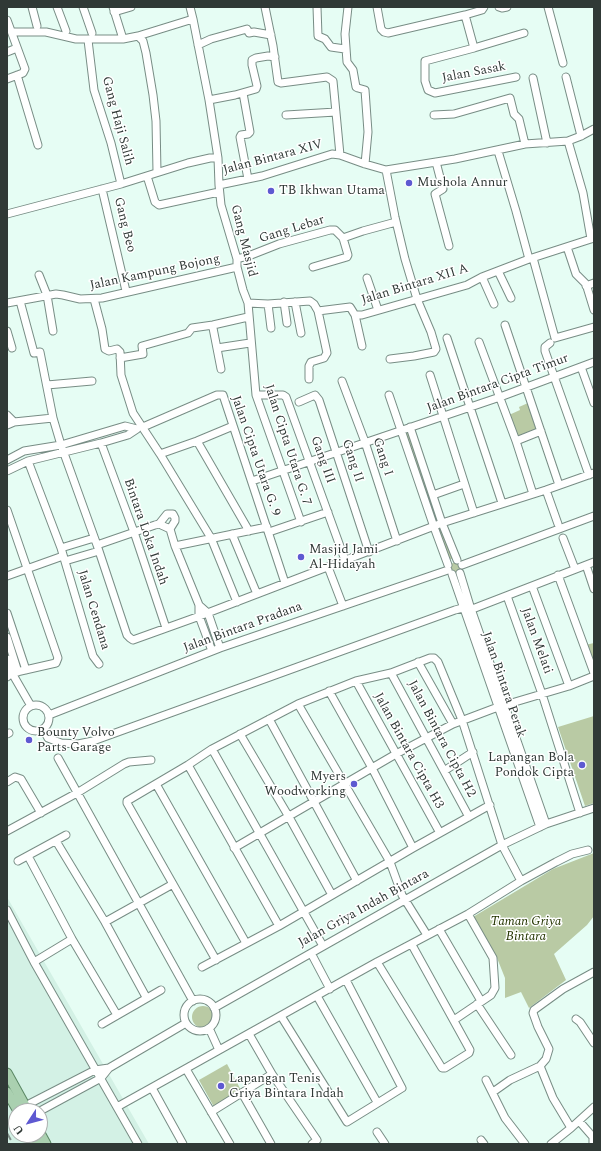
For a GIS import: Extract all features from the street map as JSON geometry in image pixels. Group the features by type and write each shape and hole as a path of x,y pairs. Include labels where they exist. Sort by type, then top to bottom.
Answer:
{"main road":[{"path":"7,1073 21,1103"},
{"path":"7,1092 18,1103"}],"street":[{"path":"32,7 37,26"},
{"path":"57,7 66,30"},
{"path":"83,7 92,33"},
{"path":"123,38 114,9 131,7"},
{"path":"190,7 209,100 218,158"},
{"path":"265,7 275,57 278,82 281,83 327,77 331,78 333,81 340,155"},
{"path":"316,7 318,36 325,39 331,47 345,49"},
{"path":"348,7 344,34 347,62 353,70 356,87 365,90 368,132 365,164"},
{"path":"377,7 381,28 384,32 388,33 465,15 482,10 484,7"},
{"path":"499,7 507,7"},
{"path":"548,7 563,63"},
{"name":"Jalan Sasak","path":"465,15 474,48 425,61 425,81 428,90 435,93 516,77"},
{"path":"12,32 38,31 76,40 123,38 138,36 193,19"},
{"path":"7,22 25,69 23,73 7,79"},
{"path":"198,45 211,39 248,29 249,33 254,32 271,35"},
{"path":"474,48 524,33"},
{"path":"138,36 144,45 146,52 153,94 156,128 157,172"},
{"name":"Gang Haji Salih","path":"88,40 94,90 122,184"},
{"path":"7,52 17,48"},
{"path":"209,100 256,89 257,86 252,60 268,56 275,57"},
{"path":"17,76 38,145"},
{"path":"566,77 581,136"},
{"path":"533,78 547,143"},
{"path":"243,93 250,132 248,134 241,135 240,137 248,179"},
{"path":"434,115 454,114 510,98 514,114 519,119 525,144"},
{"path":"286,115 336,112"},
{"name":"Jalan Bintara XIV","path":"7,214 122,184 188,163 218,158 219,188 332,154 340,155 386,170 498,151 525,144 568,141 594,129"},
{"path":"568,141 583,193 592,239"},
{"path":"498,151 555,338 594,327"},
{"path":"436,162 443,189 435,194 449,246"},
{"path":"386,170 396,222 417,299 431,332 435,351 414,356 390,359"},
{"path":"147,176 154,202 158,205 219,188"},
{"name":"Gang Masjid","path":"219,188 221,205 248,303"},
{"name":"Gang Beo","path":"102,189 126,291"},
{"path":"313,267 347,257 348,254 343,238 362,231 396,222"},
{"name":"Gang Lebar","path":"237,259 279,244 330,230 335,230 343,238"},
{"name":"Jalan Bintara XII A","path":"318,311 350,307 355,315 362,315 467,285 498,271 592,239"},
{"path":"567,247 576,274 585,282 594,310"},
{"name":"Jalan Kampung Bojong","path":"7,302 20,301 47,295 63,295 80,299 94,299 237,267"},
{"path":"498,271 511,298"},
{"path":"40,275 47,295 53,331"},
{"path":"482,277 494,304"},
{"path":"367,278 378,310"},
{"path":"586,286 594,283"},
{"path":"94,299 102,329 105,349 109,351 118,350 122,375 133,413 144,427 211,538 237,602"},
{"path":"248,303 268,304 310,300 314,304 318,311 326,353 324,358 311,362 309,366 309,379"},
{"path":"20,301 34,353 40,352 53,418 61,445 130,638 133,640 208,613 442,523 591,474 544,351 550,343"},
{"path":"284,302 287,323"},
{"path":"295,302 301,333"},
{"name":"Jalan Cipta Utara G. 7","path":"248,303 250,343 256,395 300,522"},
{"path":"268,304 271,328"},
{"path":"355,315 362,346"},
{"path":"120,358 143,354 142,346 188,332 192,328 248,317"},
{"path":"505,325 558,485"},
{"path":"213,328 221,369"},
{"path":"7,331 12,348"},
{"path":"447,338 502,503"},
{"path":"479,342 516,441 533,494"},
{"path":"217,348 250,343"},
{"name":"Jalan Bintara Cipta Timur","path":"252,481 410,428 469,406 500,397 594,362"},
{"path":"581,367 594,403"},
{"path":"430,375 474,513"},
{"path":"46,385 92,381"},
{"name":"Gang I","path":"342,381 365,442 397,541"},
{"name":"Jalan Cipta Utara G. 9","path":"144,427 217,394 221,394 225,397 233,426 285,583"},
{"name":"Gang III","path":"256,395 286,397 345,560"},
{"name":"Gang II","path":"299,402 316,395 369,552"},
{"name":"Jalan Bintara Perak","path":"389,395 449,570 470,607"},
{"path":"7,415 14,422"},
{"path":"7,425 14,422 53,418"},
{"path":"7,460 24,451 61,445 125,426 137,428 128,435 64,453 28,461 7,471"},
{"path":"160,454 233,426"},
{"path":"410,428 442,523 460,563 462,570 456,575 449,570 451,561 460,563 594,516"},
{"path":"516,441 541,431"},
{"path":"197,441 249,530"},
{"name":"Bintara Loka Indah","path":"101,443 134,532 166,628"},
{"name":"Jalan Cendana","path":"28,461 63,555 93,656 99,664"},
{"path":"433,495 464,484"},
{"path":"546,490 558,524"},
{"path":"7,510 58,658 56,663 13,674"},
{"name":"Bintara Loka Indah","path":"175,546 249,530 268,529 300,522 328,512"},
{"path":"7,576 63,555 159,524 164,516 169,513 173,514 175,521 170,529 175,546 199,605 199,616 212,651"},
{"path":"159,524 170,529"},
{"path":"232,534 257,594"},
{"path":"563,538 575,569"},
{"path":"63,555 97,545"},
{"path":"43,730 48,738 61,743 78,744 93,741 455,610 507,596 594,562"},
{"path":"586,565 594,589"},
{"path":"328,567 343,606"},
{"name":"Jalan Bintara Pradana","path":"49,715 220,648 449,570"},
{"name":"Jalan Bintara Perak","path":"460,573 501,706 543,826"},
{"path":"234,848 396,754 453,724 501,706 569,686 594,674 558,575"},
{"path":"532,586 569,686"},
{"name":"Jalan Melati","path":"507,596 542,694 580,813"},
{"path":"199,605 208,613 220,648"},
{"path":"7,613 26,670"},
{"path":"7,637 13,674"},
{"path":"216,960 127,803 128,800 188,765 212,749 298,704 356,681 391,673 432,658 436,660 462,720 502,845 521,881"},
{"path":"7,659 13,674 32,706"},
{"path":"418,662 453,724"},
{"name":"Jalan Bintara Cipta H2","path":"391,673 469,817"},
{"name":"Jalan Bintara Cipta H3","path":"356,681 440,833"},
{"path":"329,691 372,768 413,848"},
{"path":"298,704 390,862 405,900 427,935"},
{"path":"37,705 46,710 49,715 49,720 47,726 43,730 35,731 27,728 23,719 24,713 27,709 37,705"},
{"path":"269,719 357,881"},
{"path":"240,734 289,817 332,895"},
{"path":"212,749 261,833 323,946"},
{"path":"444,771 473,752"},
{"path":"58,758 193,1001"},
{"path":"8,828 41,813 124,764 129,762 151,760"},
{"path":"188,765 279,926"},
{"path":"7,782 15,777 21,779 41,813"},
{"path":"156,784 246,943"},
{"path":"202,967 279,926 490,805"},
{"name":"Jalan Griya Indah Bintara","path":"214,1008 502,845 543,826 594,808"},
{"path":"18,861 66,835"},
{"path":"56,841 106,922 146,997"},
{"path":"117,1107 377,962 412,945 427,935 468,914 521,881 564,858 588,850"},
{"path":"28,856 72,939 117,1016"},
{"path":"106,922 173,884"},
{"path":"7,910 34,962 138,1144"},
{"path":"454,1020 491,995 495,988 494,964 490,953 468,914"},
{"path":"439,929 479,1002 511,1055"},
{"path":"34,962 72,939"},
{"path":"377,962 443,1069 469,1053 470,1050 412,945"},
{"path":"311,953 330,989"},
{"path":"493,1092 510,1080 540,1066 546,1059 549,1049 538,1027 533,1013 534,1010 563,989 594,972"},
{"path":"281,1016 347,1122 377,1102 402,1088 346,980"},
{"path":"102,1024 146,997 161,990"},
{"path":"317,996 377,1102"},
{"path":"193,1001 207,1001 214,1008 215,1019 209,1028 199,1032 189,1027 186,1023 184,1013 185,1008 193,1001"},
{"path":"576,1019 580,1022 594,1043"},
{"path":"48,1106 101,1078 109,1068 186,1023"},
{"path":"209,1028 219,1050"},
{"path":"248,1034 272,1074 316,1140 312,1144"},
{"path":"540,1066 553,1098 571,1128"},
{"path":"34,1103 95,1070 109,1068"},
{"path":"186,1068 230,1144"},
{"path":"211,1112 272,1074"},
{"path":"486,1080 505,1118 525,1144"},
{"path":"152,1088 183,1144"},
{"path":"50,1093 55,1102"},
{"path":"242,1093 272,1144"},
{"path":"551,1144 594,1108"},
{"path":"579,1121 593,1137 593,1144"},
{"path":"377,1132 385,1144"}],"shaded area":[{"path":"7,897 149,1144 46,1144 48,1143 48,1103 24,1103 7,1073"},
{"path":"7,1092 12,1103 8,1103 8,1143 36,1144 7,1144"}],"green space":[{"path":"528,403 539,431 518,439 509,415 520,410 519,407"},
{"path":"408,429 441,522 434,525 404,431"},
{"path":"442,526 454,558 448,560 436,528"},
{"path":"455,562 459,564 461,568 459,572 455,574 451,572 449,568 451,564"},
{"path":"594,643 594,670 585,645"},
{"name":"Lapangan Bola Pondok Cipta","path":"594,716 594,803 585,806 558,727"},
{"name":"Taman Griya Bintara","path":"594,853 594,916 587,925 554,954 566,980 529,1008 521,992 505,998 505,978 497,958 473,917 553,869"},
{"path":"203,1006 211,1009 214,1017 211,1025 203,1028 195,1025 192,1017 195,1009"},
{"name":"Lapangan Tenis Griya Bintara Indah","path":"227,1064 242,1092 214,1107 199,1080"}],"railway":[{"path":"7,1133 13,1144"}],"place":[{"name":"Mushola Annur","path":"409,183"},
{"name":"TB Ikhwan Utama","path":"271,191"},
{"name":"Masjid Jami Al-Hidayah","path":"301,557"},
{"name":"Bounty Volvo Parts Garage","path":"29,740"},
{"name":"Lapangan Bola Pondok Cipta","path":"582,765"},
{"name":"Myers Woodworking","path":"354,784"},
{"name":"Lapangan Tenis Griya Bintara Indah","path":"221,1086"}]}
